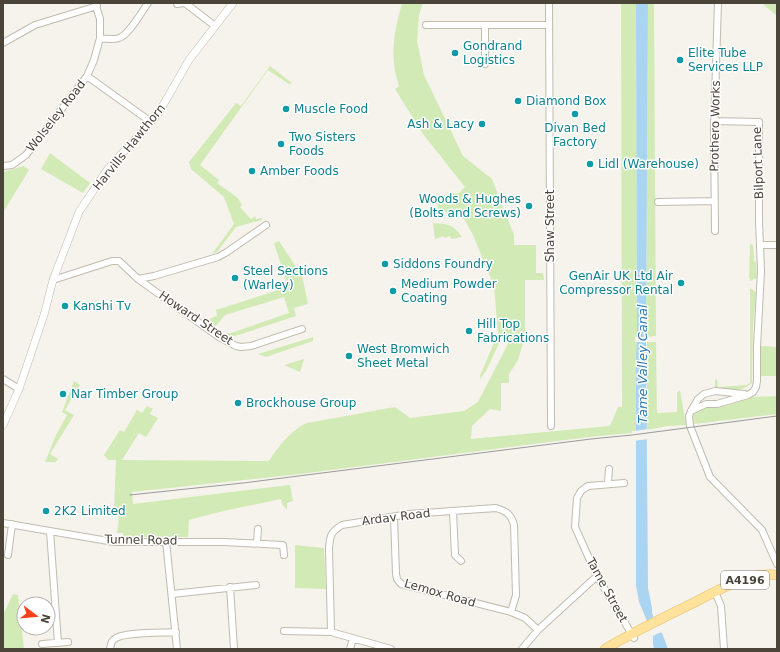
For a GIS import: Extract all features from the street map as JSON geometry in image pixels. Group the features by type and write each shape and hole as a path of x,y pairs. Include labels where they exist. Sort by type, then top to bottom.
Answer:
{"main road":[{"name":"A4196","path":"605,649 716,595 777,576"},
{"name":"A4196","path":"614,649 633,636"}],"street":[{"path":"100,38 114,39 122,37 148,3"},
{"path":"178,4 185,3 215,26"},
{"name":"Harvills Hawthorn","path":"3,425 19,389 44,315 53,280 79,212 107,170 152,122 164,105 189,60 233,3"},
{"name":"Shaw Street","path":"549,3 551,426"},
{"name":"Prothero Works","path":"715,231 714,121 718,3"},
{"path":"3,43 35,25 96,5"},
{"name":"Wolseley Road","path":"3,166 12,164 26,155 87,76 94,60 100,38 100,19 96,5"},
{"path":"426,25 549,25"},
{"path":"485,25 485,64"},
{"path":"87,76 152,122"},
{"name":"Bilport Lane","path":"714,121 759,122 759,221 761,271 757,347 757,381 753,392 748,395"},
{"path":"658,202 714,201"},
{"name":"Howard Street","path":"138,279 154,276 218,257 266,225"},
{"path":"760,245 777,245"},
{"name":"Howard Street","path":"53,280 112,261 119,261 138,279 220,337 237,346 251,346 302,329"},
{"path":"3,379 19,389"},
{"path":"748,395 715,391 704,394 698,399 691,411 689,416 690,426 710,477 762,530 777,564"},
{"path":"691,411 706,404 717,404 748,395"},
{"path":"608,483 609,469"},
{"name":"Tame Street","path":"624,483 608,483 588,486 574,497 576,527 597,576 633,636"},
{"name":"Ardav Road","path":"332,632 329,548 330,537 334,530 342,525 409,514 496,508 507,512 512,518 514,525 516,595 511,612"},
{"path":"453,511 456,555 461,561"},
{"name":"Lemox Road","path":"394,517 396,574 397,579 401,584 511,612 525,618 538,630"},
{"name":"Tunnel Road","path":"3,523 114,542 166,541 284,545 284,555"},
{"path":"8,555 12,524"},
{"path":"257,543 258,529"},
{"path":"50,531 58,643"},
{"path":"166,541 177,649"},
{"path":"522,649 538,630 597,576"},
{"path":"172,594 256,585"},
{"path":"230,587 234,649"},
{"path":"716,595 720,606 724,649"},
{"path":"284,631 332,632 391,649"},
{"path":"110,649 111,642 126,635 176,632"},
{"path":"350,649 353,638"},
{"path":"42,644 68,642"}],"green space":[{"path":"402,3 423,3 419,15 417,41 424,75 463,156 492,179 514,235 514,245 536,245 536,273 543,273 544,280 525,280 525,343 523,343 518,360 509,374 509,383 501,383 501,411 490,409 472,426 471,439 610,426 618,407 622,407 621,3 636,3 636,431 632,431 632,433 589,437 300,474 132,492 133,504 290,485 293,501 287,503 287,510 282,504 281,499 189,520 188,537 122,537 123,533 117,533 119,518 114,511 116,460 108,460 104,455 120,430 124,432 137,410 142,413 147,406 153,408 150,414 158,418 146,437 139,433 122,460 269,461 276,450 290,434 307,423 395,407 410,418 464,411 478,402 509,342 501,339 486,371 480,379 498,333 494,286 473,235 464,219 438,209 437,196 459,193 465,187 423,134 395,89 399,86 393,54 395,34"},
{"path":"648,3 654,3 656,336 646,337"},
{"path":"764,3 777,3 777,16 764,5"},
{"path":"270,66 292,83 289,84 268,70 200,165 219,180 217,183 238,198 242,205 240,207 251,219 255,216 256,219 262,218 262,220 236,227 217,252 212,254 234,224 224,197 191,169 189,162 236,103 241,106"},
{"path":"50,153 90,183 83,193 41,169"},
{"path":"24,166 29,170 4,211 3,172"},
{"path":"433,223 453,227 462,237 451,239 450,236 444,238 444,236 435,239"},
{"path":"279,241 302,276 308,304 294,308 296,316 229,338 224,334 231,333 289,313 284,297 225,315 215,327 206,320 217,316 216,310 288,287 274,243"},
{"path":"750,244 753,245 757,278 750,281 749,278"},
{"path":"750,288 756,292 753,326 752,383 739,390 715,389 715,379 717,380 718,387 746,385 750,383"},
{"path":"313,337 313,341 266,357 258,354"},
{"path":"647,342 656,342 657,413 677,412 677,393 680,390 686,425 668,426 647,430"},
{"path":"761,346 777,347 777,376 761,376"},
{"path":"304,359 300,372 284,365"},
{"path":"74,381 80,385 65,410 74,415 50,454 58,459 56,462 45,462 56,435 67,415 62,412"},
{"path":"777,396 777,414 694,424 694,414 704,408 725,406 754,397"},
{"path":"295,545 324,548 326,589 295,588"},
{"path":"13,594 18,595 16,596 16,636 23,636 24,649 3,649 3,615"}],"water":[{"name":"Tame Valley Canal","path":"636,3 648,3 646,334 648,588 652,613 659,632 662,633 668,649 654,649 653,635 639,602 636,585"}],"pier":[{"path":"635,337 648,337 649,342 635,342"},
{"path":"649,429 649,439 634,441 634,431"},
{"path":"655,616 661,631 663,631 651,637 646,621"}],"tram line":[{"path":"130,495 243,483 777,416"}],"place":[{"name":"Gondrand Logistics","path":"455,53"},
{"name":"Elite Tube Services LLP","path":"680,60"},
{"name":"Diamond Box","path":"518,101"},
{"name":"Muscle Food","path":"286,109"},
{"name":"Divan Bed Factory","path":"575,114"},
{"name":"Ash & Lacy","path":"482,124"},
{"name":"Two Sisters Foods","path":"281,144"},
{"name":"Lidl (Warehouse)","path":"590,164"},
{"name":"Amber Foods","path":"252,171"},
{"name":"Woods & Hughes (Bolts and Screws)","path":"529,206"},
{"name":"Siddons Foundry","path":"385,264"},
{"name":"Steel Sections (Warley)","path":"235,278"},
{"name":"GenAir UK Ltd Air Compressor Rental","path":"681,283"},
{"name":"Medium Powder Coating","path":"393,291"},
{"name":"Kanshi Tv","path":"65,306"},
{"name":"Hill Top Fabrications","path":"469,331"},
{"name":"West Bromwich Sheet Metal","path":"349,356"},
{"name":"Nar Timber Group","path":"63,394"},
{"name":"Brockhouse Group","path":"238,403"},
{"name":"2K2 Limited","path":"46,511"}]}
